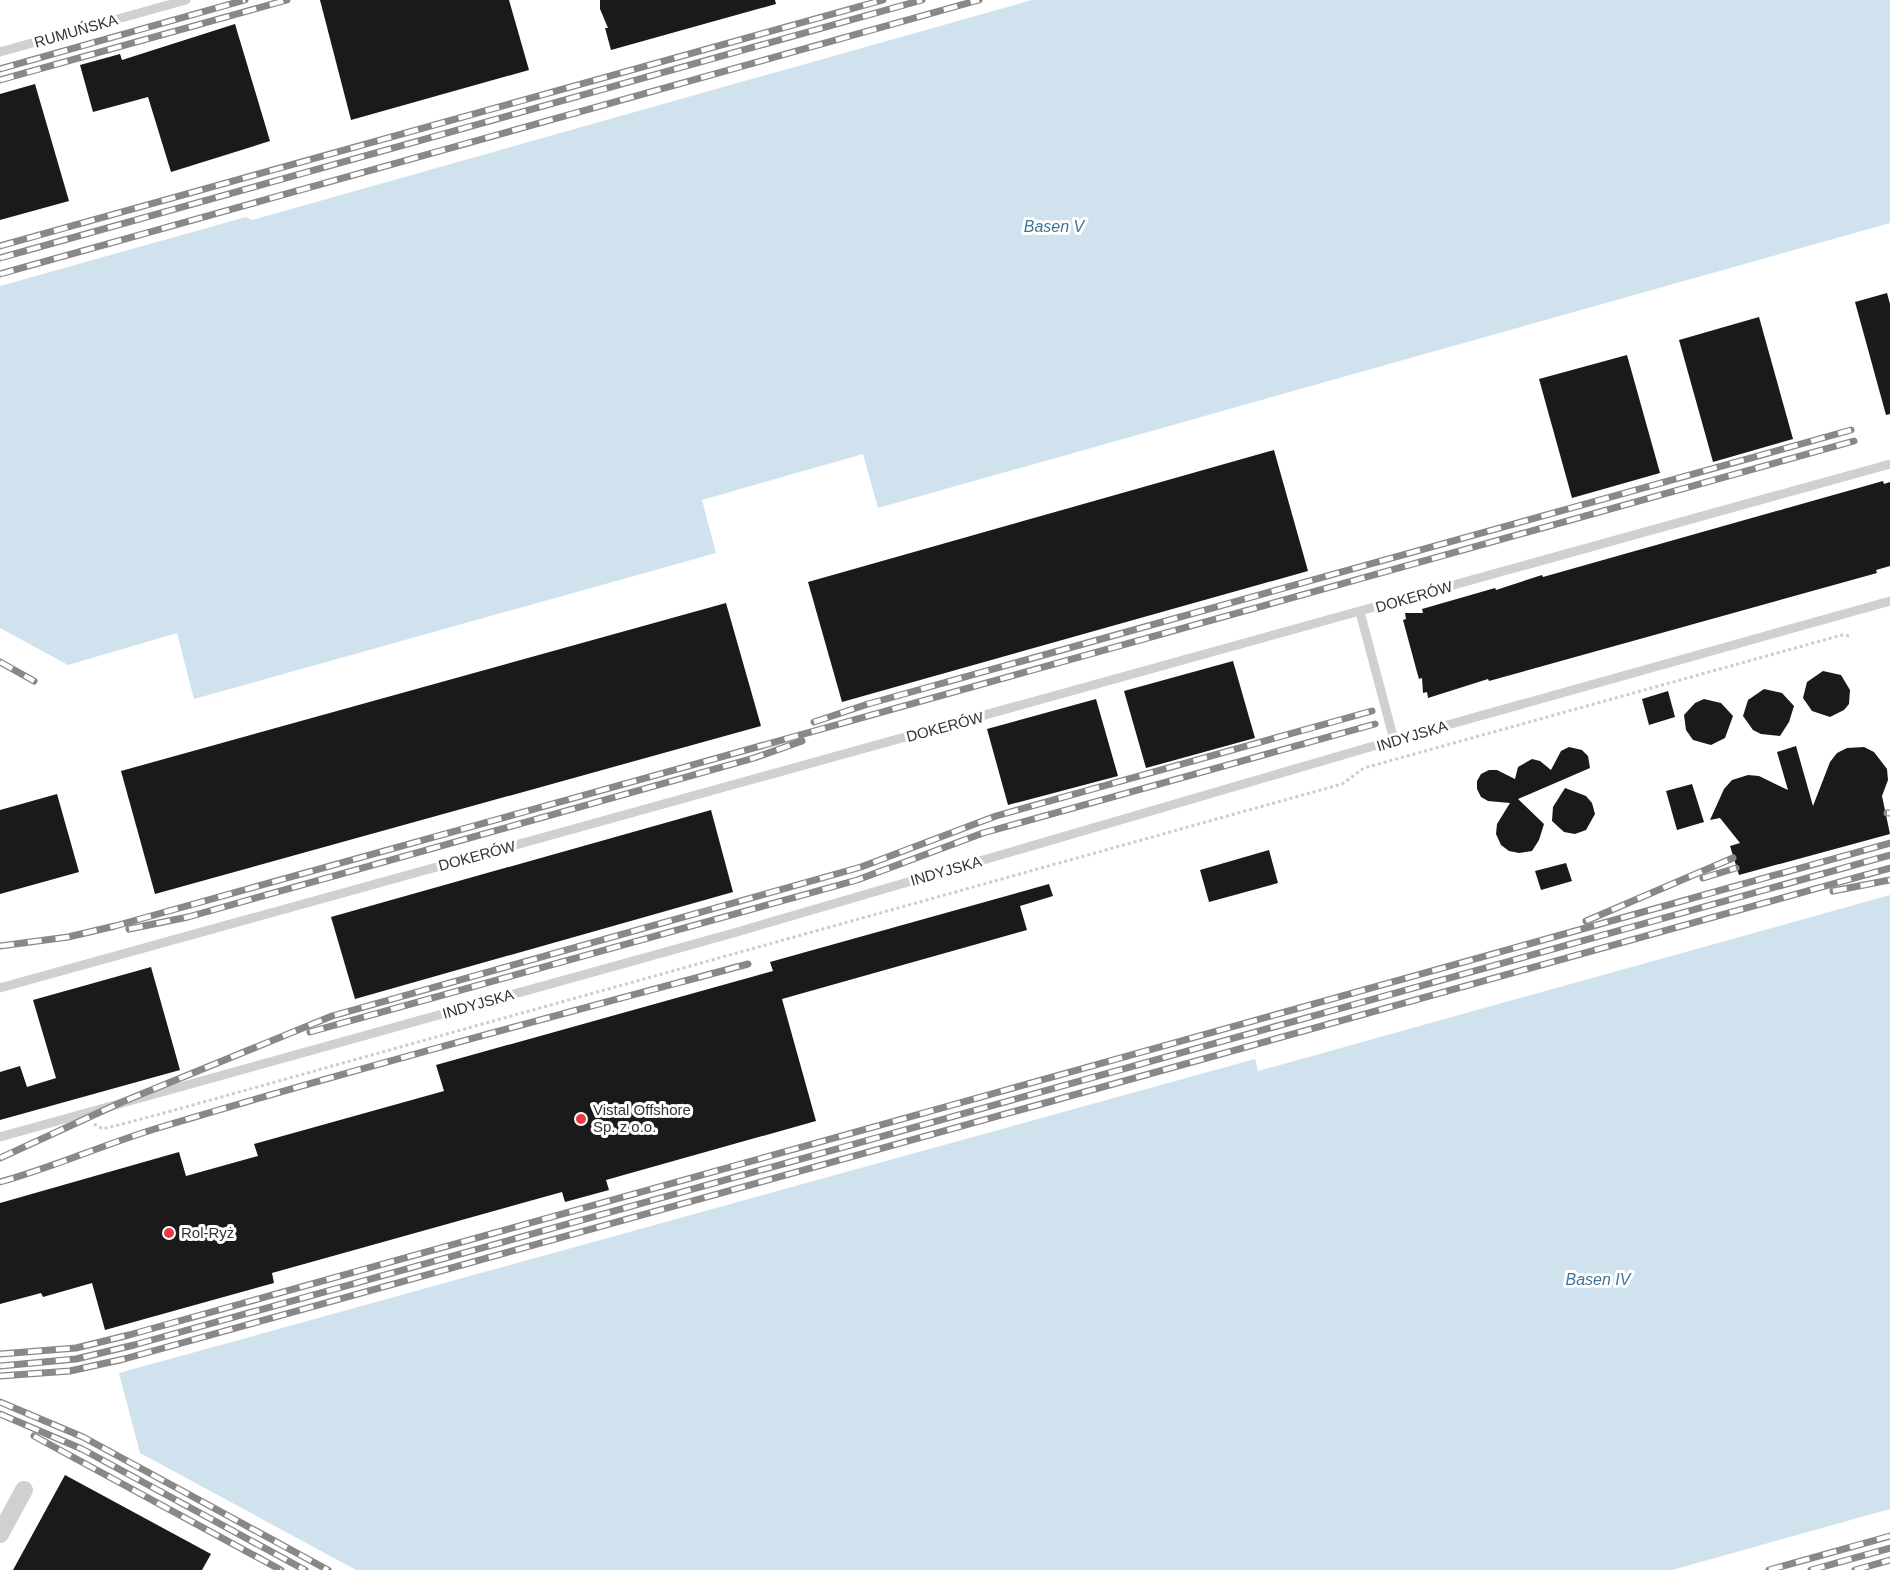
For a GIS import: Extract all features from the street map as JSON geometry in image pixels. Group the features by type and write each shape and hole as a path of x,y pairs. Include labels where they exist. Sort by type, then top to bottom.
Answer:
{"street":[{"path":"0,1534 24,1490"}],"lane":[{"name":"RUMUŃSKA","path":"0,52 186,0"},
{"name":"DOKERÓW","path":"0,988 1890,464"},
{"name":"INDYJSKA","path":"0,1137 730,934 1394,740 1890,601"},
{"path":"1360,612 1394,740"}],"path":[{"path":"92,1123 103,1129 165,1113 1342,784 1364,768 1842,635 1850,636"}],"water":[{"name":"Basen V","path":"1032,0 1890,0 1890,223 878,508 863,454 702,500 716,553 194,699 177,633 68,665 0,628 0,286 246,217 252,220"},
{"name":"Basen IV","path":"1890,895 1890,1509 1672,1570 356,1570 140,1453 119,1373 1255,1059 1258,1071"}],"building":[{"path":"320,0 509,0 529,70 351,120"},
{"path":"600,0 775,0 776,4 611,50 605,28 608,28 600,9"},
{"path":"235,24 270,141 171,172 148,97 93,112 80,65 120,54 122,60"},
{"path":"35,84 69,201 0,220 0,94"},
{"path":"1887,293 1890,304 1890,414 1886,415 1855,302"},
{"path":"1759,317 1793,439 1713,462 1679,340"},
{"path":"1627,355 1660,473 1572,498 1539,379"},
{"path":"1274,450 1308,571 842,702 808,582"},
{"path":"1883,481 1884,484 1890,482 1890,566 1876,570 1877,573 1489,681 1488,679 1428,698 1427,692 1423,693 1422,678 1419,679 1403,620 1406,619 1405,613 1423,613 1422,609 1495,588 1496,590 1542,575 1543,577"},
{"path":"726,603 761,726 155,894 121,771"},
{"path":"1233,661 1255,738 1146,768 1124,691"},
{"path":"1823,671 1841,675 1850,690 1849,704 1844,710 1830,717 1812,711 1803,698 1807,682"},
{"path":"1764,689 1782,693 1794,706 1789,722 1780,736 1761,734 1753,730 1743,716 1748,700"},
{"path":"1668,691 1675,717 1649,725 1642,699"},
{"path":"1096,699 1118,776 1008,805 987,729"},
{"path":"1704,699 1721,703 1733,716 1725,738 1711,745 1693,740 1686,730 1684,715 1695,703"},
{"path":"1796,746 1813,806 1830,762 1837,753 1847,748 1864,747 1874,752 1887,769 1888,780 1882,796 1890,834 1739,875 1730,846 1740,843 1720,818 1710,820 1724,789 1732,780 1748,775 1759,776 1788,790 1777,752"},
{"path":"1569,747 1582,750 1588,756 1590,768 1518,799 1544,824 1539,840 1532,851 1519,853 1509,851 1501,845 1496,834 1497,824 1510,803 1488,801 1481,797 1477,789 1477,781 1481,774 1489,770 1497,770 1515,779 1518,767 1532,759 1540,761 1551,770 1561,751"},
{"path":"1692,784 1704,822 1677,830 1666,791"},
{"path":"1565,788 1586,796 1592,803 1595,814 1586,830 1575,834 1564,832 1552,821 1553,807"},
{"path":"57,794 79,872 0,894 0,810"},
{"path":"711,810 733,892 355,999 331,917"},
{"path":"1269,850 1278,883 1209,902 1200,870"},
{"path":"1566,863 1572,881 1541,890 1535,871"},
{"name":"Vistal Offshore Sp. z o.o.","path":"1049,884 1053,896 1020,906 1027,930 782,999 816,1121 606,1180 609,1190 565,1202 562,1192 272,1273 274,1283 105,1330 92,1283 43,1297 41,1293 0,1304 0,1203 179,1152 186,1176 258,1156 254,1144 444,1091 436,1065 773,971 770,962"},
{"path":"151,967 180,1070 0,1120 0,1072 20,1066 27,1087 56,1078 33,1000"},
{"path":"65,1475 211,1554 202,1570 13,1570"}],"railway":[{"path":"0,69 245,0"},
{"path":"0,80 287,0"},
{"path":"0,246 883,0"},
{"path":"0,258 922,0"},
{"path":"0,274 979,0"},
{"path":"814,722 868,704 1851,430"},
{"path":"0,946 68,937 115,926 1854,441"},
{"path":"0,662 34,681"},
{"path":"0,1158 122,1102 332,1016 861,867 996,816 1372,711"},
{"path":"310,1032 857,880 983,833 1375,724"},
{"path":"129,929 188,917 754,758 802,741"},
{"path":"0,1354 76,1348 129,1335 1890,843"},
{"path":"0,1366 76,1359 134,1345 1890,855"},
{"path":"1586,921 1733,858"},
{"path":"1703,878 1736,868"},
{"path":"0,1376 70,1371 124,1359 1890,868"},
{"path":"1833,891 1890,880"},
{"path":"0,1182 138,1134 232,1106 748,964"},
{"path":"0,1402 83,1437 328,1570"},
{"path":"0,1414 82,1449 305,1570"},
{"path":"34,1436 281,1570"},
{"path":"1769,1570 1890,1536"},
{"path":"1811,1570 1890,1548"},
{"path":"1855,1570 1890,1560"}],"place":[{"name":"Vistal Offshore Sp. z o.o.","path":"581,1119"},
{"name":"Rol-Ryż","path":"169,1233"}]}
